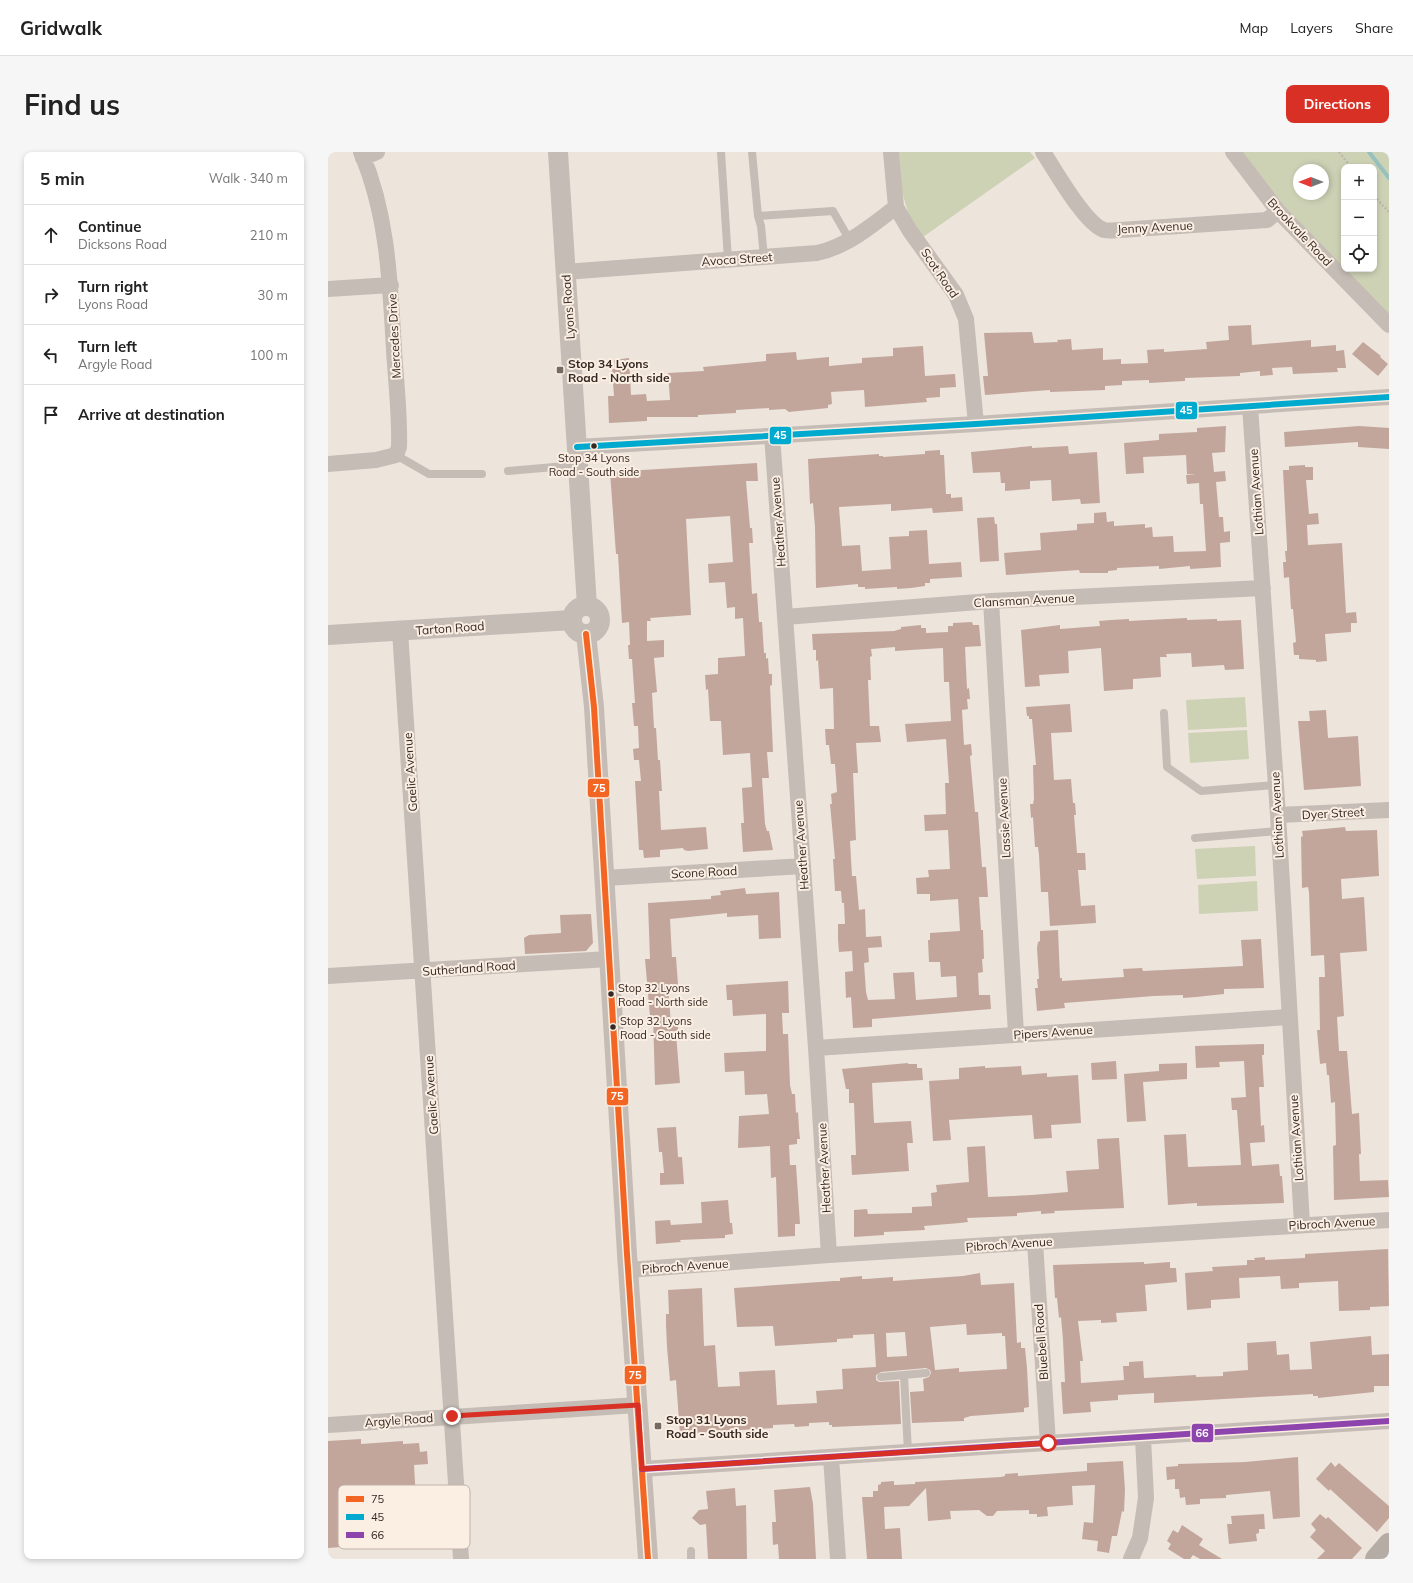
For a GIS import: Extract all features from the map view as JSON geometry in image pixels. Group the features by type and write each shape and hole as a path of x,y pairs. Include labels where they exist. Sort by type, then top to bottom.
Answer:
{"main road":[{"path":"1376,1559 1389,1544"}],"street":[{"name":"Lyons Road","path":"558,152 587,606"},
{"name":"Scot Road","path":"891,152 896,207 910,231 956,295 966,319 976,424"},
{"name":"Jenny Avenue","path":"1043,152 1084,212 1092,222 1104,230 1267,220 1278,211"},
{"name":"Brookvale Road","path":"1234,152 1278,211 1389,325"},
{"name":"Mercedes Drive","path":"367,154 383,222 390,285 400,435 399,448 396,455"},
{"name":"Avoca Street","path":"565,272 817,253 830,250 849,239 877,222 896,207"},
{"path":"328,289 390,285"},
{"path":"578,456 772,435 976,424 1389,397"},
{"name":"Lothian Avenue","path":"1250,406 1278,815 1302,1224"},
{"name":"Heather Avenue","path":"772,435 816,1048 829,1255"},
{"path":"328,464 386,459 396,455"},
{"name":"Clansman Avenue","path":"785,617 991,601 1263,588"},
{"name":"Lassie Avenue","path":"991,601 1016,1034"},
{"path":"582,606 587,606 596,610 600,623 595,631 586,634 581,633 574,628 572,620 575,612 582,606"},
{"name":"Tarton Road","path":"328,635 572,620"},
{"name":"Gaelic Avenue","path":"400,631 456,1485"},
{"path":"586,634 594,707 628,1270 648,1559"},
{"name":"Dyer Street","path":"1278,815 1389,810"},
{"name":"Scone Road","path":"605,878 803,866"},
{"name":"Sutherland Road","path":"328,976 609,959"},
{"name":"Pipers Avenue","path":"816,1048 1289,1017"},
{"name":"Pibroch Avenue","path":"628,1270 829,1255 1302,1224 1389,1220"},
{"name":"Bluebell Road","path":"1035,1242 1048,1443"},
{"name":"Argyle Road","path":"328,1425 638,1405"},
{"path":"642,1469 1389,1421"},
{"path":"1131,1559 1140,1538 1146,1498 1143,1438"},
{"path":"831,1457 838,1559"},
{"name":"Gaelic Avenue","path":"460,1549 461,1559"}],"lane":[{"path":"721,152 728,260"},
{"path":"752,152 758,216 761,226 764,257"},
{"path":"758,216 833,210 849,239"},
{"path":"396,455 429,474 439,476 482,474"},
{"path":"508,471 578,456"},
{"path":"1164,713 1167,767 1202,790 1276,785"},
{"path":"1195,838 1278,831"},
{"path":"881,1377 926,1373"},
{"path":"904,1375 908,1452"}],"path":[{"path":"1339,152 1349,164"},
{"path":"1377,199 1389,212"}],"green space":[{"path":"899,152 1030,152 1035,158 923,237 909,215 902,192"},
{"path":"1233,152 1389,152 1389,318 1346,272 1377,272 1377,164 1341,164 1341,267"},
{"path":"1245,697 1247,727 1188,730 1186,700"},
{"path":"1247,730 1249,759 1190,763 1188,733"},
{"path":"1255,846 1256,876 1197,879 1195,849"},
{"path":"1257,881 1258,911 1199,914 1198,885"}],"building":[{"path":"1251,325 1252,345 1311,340 1311,347 1336,345 1336,351 1344,350 1346,368 1337,368 1338,372 1293,374 1292,367 1272,368 1273,375 1260,376 1260,371 1240,373 1240,376 1185,378 1185,381 1149,383 1149,380 1122,381 1122,385 1105,386 1105,390 1050,392 1050,390 985,395 983,376 988,376 984,333 1032,332 1034,343 1058,342 1057,340 1071,339 1072,350 1103,348 1103,360 1121,359 1121,364 1148,363 1147,350 1164,349 1164,352 1207,349 1206,342 1229,340 1228,326"},
{"path":"1363,342 1381,356 1380,357 1388,364 1378,376 1352,354"},
{"path":"923,346 925,376 955,374 956,387 940,388 940,397 926,398 927,402 865,407 864,390 831,392 832,404 828,405 828,408 789,412 785,409 769,410 769,408 736,410 736,413 698,415 698,417 647,417 647,421 609,423 608,396 614,396 612,369 615,369 614,360 629,358 631,395 646,394 647,401 670,400 668,373 704,371 703,367 766,361 766,354 796,352 797,360 829,357 829,366 862,363 862,358 893,356 893,348"},
{"path":"1226,426 1225,452 1212,453 1214,472 1225,471 1226,481 1216,482 1219,517 1223,517 1224,532 1230,531 1230,542 1220,543 1221,567 1190,569 1190,566 1159,569 1159,566 1117,568 1117,570 1108,571 1108,573 1080,573 1079,570 1006,575 1004,553 1041,550 1040,533 1077,530 1077,524 1094,523 1094,513 1106,512 1107,522 1114,521 1114,526 1145,524 1145,528 1152,527 1153,537 1173,536 1174,552 1206,551 1203,504 1200,504 1199,483 1187,484 1186,475 1196,474 1187,474 1186,455 1143,457 1144,473 1126,474 1124,443 1159,440 1159,434 1197,432 1197,428"},
{"path":"1359,426 1389,428 1389,449 1358,447 1358,442 1285,447 1284,432"},
{"path":"1032,446 1032,448 1068,446 1069,454 1097,452 1100,503 1081,504 1080,499 1052,501 1051,480 1030,481 1030,489 1005,491 1005,483 1001,483 1000,472 973,473 971,452"},
{"path":"940,450 940,455 944,455 946,494 951,494 951,498 962,497 963,511 933,513 932,508 891,511 891,504 839,507 842,546 860,545 862,571 891,569 889,537 909,536 909,531 927,530 929,564 961,562 962,577 930,579 930,583 925,583 925,586 911,588 897,589 897,587 865,589 865,587 858,587 858,584 816,588 815,527 813,503 810,504 808,459 879,454 879,456 883,457 925,454 925,451"},
{"path":"757,463 758,481 746,481 750,528 752,528 753,543 749,543 752,594 757,593 759,622 762,622 764,653 766,653 766,659 768,658 769,674 772,674 772,685 770,686 773,752 767,752 769,778 762,778 765,824 767,831 769,831 773,850 743,852 741,823 744,823 742,788 752,787 750,753 723,755 721,721 710,721 708,689 706,690 705,675 718,674 718,658 745,656 743,618 735,619 735,607 727,608 725,582 709,583 708,564 733,562 730,516 686,519 691,615 650,618 651,621 647,621 647,641 664,640 664,657 654,658 657,692 652,693 654,728 656,728 658,760 660,760 662,791 659,791 661,830 706,827 708,849 688,851 684,850 683,848 660,850 660,857 644,858 643,850 639,850 635,781 641,781 639,760 634,760 633,749 639,748 638,726 634,726 632,703 635,703 632,659 629,659 629,622 622,623 618,554 616,554 610,472"},
{"path":"1305,465 1305,467 1313,467 1313,480 1306,480 1309,514 1318,513 1319,524 1307,525 1308,545 1342,543 1346,613 1356,612 1357,623 1351,623 1351,632 1325,634 1327,661 1316,662 1316,660 1299,659 1299,655 1294,655 1293,643 1296,642 1293,609 1291,609 1289,577 1284,578 1283,562 1286,562 1285,551 1287,551 1287,546 1283,470 1289,470 1289,466"},
{"path":"994,517 995,524 997,524 999,561 980,562 977,518"},
{"path":"1187,618 1187,620 1241,620 1244,669 1225,670 1224,665 1192,667 1191,653 1166,654 1167,657 1160,657 1161,677 1133,679 1133,689 1104,691 1101,648 1068,651 1069,673 1039,675 1040,686 1025,687 1021,630 1060,625 1060,629 1100,626 1099,621 1111,620 1129,619 1129,621"},
{"path":"972,622 973,625 979,625 981,646 965,647 967,689 969,688 970,699 967,699 968,709 962,710 964,745 971,744 972,755 970,756 975,812 978,812 982,867 986,867 988,897 979,897 981,930 983,930 984,959 982,959 983,972 978,973 979,995 990,995 991,1009 872,1019 872,1027 853,1028 851,997 846,998 845,972 853,971 852,951 839,952 838,924 845,924 844,903 842,903 841,891 835,891 833,859 835,859 830,804 832,804 831,794 837,792 835,764 831,764 829,745 826,745 825,729 834,729 833,688 820,689 818,660 816,661 816,650 813,650 812,634 894,631 901,629 901,627 921,625 921,628 926,628 926,633 948,632 948,626 953,626 953,623","holes":["895,647 895,651 943,648 944,682 949,682 951,721 905,724 907,742 946,739 949,783 945,783 946,814 924,815 925,831 948,830 950,869 928,870 929,877 916,878 917,894 930,894 930,901 958,899 960,931 930,933 930,940 928,940 929,962 940,962 941,977 956,976 957,997 916,1000 914,972 893,973 895,999 868,1000 866,992 864,963 869,962 868,948 882,947 881,936 866,937 865,909 859,910 856,876 852,876 850,841 856,840 853,773 858,773 856,743 881,742 879,726 870,726 868,680 871,680 871,649"]},
{"path":"1070,704 1072,732 1051,733 1054,780 1071,779 1073,803 1075,803 1076,815 1074,815 1077,853 1085,853 1086,870 1078,870 1081,906 1095,905 1096,923 1050,926 1048,892 1041,892 1038,847 1035,847 1033,817 1031,818 1030,804 1033,804 1034,799 1033,765 1036,765 1032,719 1029,719 1029,716 1027,716 1026,707"},
{"path":"1326,710 1328,738 1358,736 1361,786 1304,790 1298,721 1310,721 1309,711"},
{"path":"1345,827 1346,831 1377,830 1379,876 1341,879 1342,899 1364,897 1367,951 1340,953 1344,1016 1337,1017 1339,1051 1347,1051 1352,1114 1359,1113 1361,1154 1359,1154 1360,1181 1388,1180 1389,1197 1334,1200 1333,1146 1336,1145 1335,1102 1331,1103 1329,1075 1327,1075 1326,1063 1320,1064 1317,1030 1320,1030 1319,977 1325,977 1324,955 1311,956 1309,892 1308,887 1302,888 1301,837 1303,836 1302,831"},
{"path":"745,888 746,894 779,892 781,938 759,939 758,915 727,917 727,913 670,919 672,957 676,957 678,985 668,985 671,1024 678,1024 678,1033 676,1034 680,1083 655,1085 653,1015 650,1016 645,959 650,959 648,903 711,899 711,896 721,895 720,891"},
{"path":"591,914 593,943 586,951 525,954 524,938 529,935 561,933 560,915"},
{"path":"1058,930 1060,978 1062,978 1062,981 1124,977 1123,969 1142,968 1143,971 1243,966 1241,940 1261,939 1264,988 1224,989 1224,994 1183,998 1183,995 1154,996 1064,1003 1065,1008 1037,1011 1035,988 1038,988 1037,979 1039,979 1037,948 1038,942 1040,941 1040,931"},
{"path":"788,981 789,1013 782,1013 783,1034 788,1034 790,1085 792,1094 795,1094 796,1113 798,1112 800,1139 797,1139 797,1144 789,1145 790,1165 796,1165 800,1224 795,1224 795,1236 778,1237 776,1177 771,1178 770,1146 738,1148 739,1116 769,1114 767,1094 745,1095 744,1071 725,1072 724,1053 766,1051 766,1014 733,1016 732,1000 727,1000 726,985"},
{"path":"1264,1044 1264,1055 1262,1055 1264,1087 1259,1087 1261,1126 1264,1125 1265,1142 1250,1143 1252,1166 1279,1164 1280,1176 1282,1176 1284,1203 1197,1206 1197,1203 1168,1205 1164,1135 1186,1134 1188,1167 1241,1165 1237,1110 1232,1110 1231,1098 1246,1097 1244,1061 1219,1062 1220,1067 1196,1068 1195,1046"},
{"path":"1116,1061 1117,1079 1092,1080 1091,1063"},
{"path":"908,1063 917,1064 917,1068 922,1068 923,1080 872,1083 874,1123 911,1121 913,1143 907,1143 909,1171 852,1175 851,1155 856,1155 854,1103 849,1103 849,1089 846,1089 842,1069"},
{"path":"1187,1063 1187,1079 1143,1082 1146,1121 1127,1122 1124,1074 1159,1071 1159,1064"},
{"path":"985,1066 985,1068 1021,1066 1022,1075 1047,1073 1047,1077 1078,1075 1081,1123 1051,1125 1052,1138 1034,1139 1032,1115 949,1120 951,1140 933,1141 929,1081 959,1079 959,1068"},
{"path":"676,1127 678,1157 682,1157 684,1184 660,1185 660,1173 664,1173 662,1152 659,1152 657,1128"},
{"path":"1119,1138 1124,1208 1054,1211 1055,1213 1041,1214 1041,1211 1017,1213 1017,1216 967,1218 968,1222 924,1226 925,1230 884,1232 884,1235 854,1237 854,1210 867,1209 868,1214 912,1213 912,1207 932,1206 931,1193 937,1192 936,1185 969,1182 967,1147 985,1146 988,1197 1032,1195 1068,1192 1066,1171 1099,1169 1097,1139"},
{"path":"728,1200 730,1223 732,1223 733,1234 725,1235 725,1238 680,1240 681,1242 656,1244 655,1221 670,1220 671,1225 702,1223 701,1202"},
{"path":"1388,1249 1389,1306 1370,1307 1370,1310 1339,1311 1338,1281 1299,1283 1299,1288 1281,1289 1280,1276 1239,1278 1240,1298 1211,1300 1211,1308 1187,1310 1185,1273 1213,1271 1212,1267 1247,1265 1247,1260 1255,1260 1254,1258 1265,1257 1265,1260 1305,1258 1305,1254"},
{"path":"1144,1262 1144,1264 1170,1262 1170,1268 1176,1268 1177,1282 1145,1285 1147,1311 1116,1313 1117,1322 1101,1323 1101,1320 1078,1321 1083,1361 1080,1361 1081,1383 1124,1380 1123,1366 1129,1366 1129,1362 1143,1361 1144,1378 1196,1375 1196,1377 1223,1376 1223,1372 1248,1370 1247,1343 1276,1341 1277,1355 1289,1354 1290,1370 1312,1369 1310,1342 1371,1336 1372,1355 1389,1354 1389,1386 1374,1386 1374,1392 1318,1398 1318,1396 1313,1396 1313,1394 1154,1403 1154,1393 1118,1395 1118,1400 1090,1402 1091,1412 1063,1414 1061,1382 1065,1382 1063,1340 1061,1317 1059,1318 1057,1298 1055,1298 1053,1265"},
{"path":"980,1273 981,1285 1014,1283 1017,1343 1021,1342 1021,1348 1025,1348 1027,1368 1029,1407 1024,1408 1024,1412 971,1416 964,1418 964,1421 912,1423 910,1392 924,1391 923,1379 929,1377 931,1373 930,1370 926,1368 881,1372 876,1375 876,1380 879,1382 899,1381 901,1424 832,1427 832,1425 829,1425 829,1422 809,1423 809,1426 795,1427 794,1424 773,1425 773,1428 680,1434 676,1380 670,1381 667,1347 666,1314 669,1314 668,1290 702,1288 704,1346 715,1345 718,1387 740,1386 739,1372 775,1370 777,1405 817,1403 816,1391 843,1389 842,1369 876,1367 874,1334 853,1335 853,1338 837,1339 837,1342 775,1346 773,1326 737,1327 734,1288 840,1281 840,1278 862,1276 862,1279 893,1277 893,1281 963,1276","holes":["966,1324 967,1335 1002,1333 1002,1336 1005,1336 1007,1369 959,1372 959,1368 935,1370 930,1327","905,1332 907,1356 887,1357 886,1333"]},
{"path":"361,1439 361,1444 403,1441 403,1444 419,1443 420,1452 427,1451 428,1464 414,1465 415,1485 338,1485 338,1547 328,1548 328,1441"},
{"path":"1298,1457 1300,1517 1273,1519 1270,1491 1226,1495 1226,1498 1200,1499 1200,1504 1186,1505 1185,1497 1180,1498 1179,1489 1175,1489 1175,1479 1167,1480 1166,1467 1178,1466 1178,1464 1245,1462"},
{"path":"1123,1461 1125,1490 1124,1512 1122,1511 1117,1536 1112,1536 1109,1553 1097,1551 1098,1541 1082,1539 1084,1522 1093,1523 1095,1485 1072,1486 1073,1505 1047,1507 1048,1516 1037,1517 1037,1514 1029,1514 1029,1510 997,1511 993,1516 987,1516 979,1510 950,1511 951,1519 928,1521 926,1488 909,1506 884,1507 885,1529 900,1528 902,1559 867,1559 862,1497 873,1497 873,1491 878,1491 878,1485 881,1484 881,1482 894,1481 894,1485 915,1484 915,1482 1001,1477 1005,1476 1005,1474 1018,1473 1018,1476 1087,1471 1087,1463"},
{"path":"1331,1462 1335,1467 1339,1463 1389,1506 1389,1518 1377,1532 1330,1489 1329,1491 1316,1479"},
{"path":"810,1487 813,1504 816,1559 779,1559 778,1544 773,1545 772,1522 776,1522 774,1490"},
{"path":"735,1488 736,1506 746,1505 747,1559 708,1559 706,1524 700,1525 692,1518 699,1510 708,1509 706,1491"},
{"path":"1264,1514 1265,1529 1259,1529 1259,1533 1256,1534 1257,1541 1229,1544 1227,1524 1232,1524 1231,1516"},
{"path":"1320,1514 1326,1519 1328,1517 1362,1548 1352,1559 1317,1559 1325,1551 1310,1537 1316,1530 1311,1524"},
{"path":"1182,1525 1203,1539 1199,1545 1222,1559 1200,1559 1193,1555 1190,1559 1184,1559 1168,1549 1171,1544 1167,1541 1173,1530 1178,1533"}],"waterway":[{"path":"1369,152 1389,178"}],"transit line":[{"name":"45","path":"577,447 976,424 1389,397"},
{"name":"75","path":"586,634 594,707 627,1254 648,1559"},
{"name":"66","path":"642,1469 1389,1421"}],"place":[{"name":"Stop 34 Lyons Road - North side","path":"560,370"},
{"name":"Stop 34 Lyons Road - South side","path":"594,446"},
{"name":"Stop 32 Lyons Road - North side","path":"611,994"},
{"name":"Stop 32 Lyons Road - South side","path":"613,1027"},
{"name":"Stop 31 Lyons Road - South side","path":"658,1426"}],"route":[{"path":"452,1416 638,1405 642,1469 1048,1443"}]}
